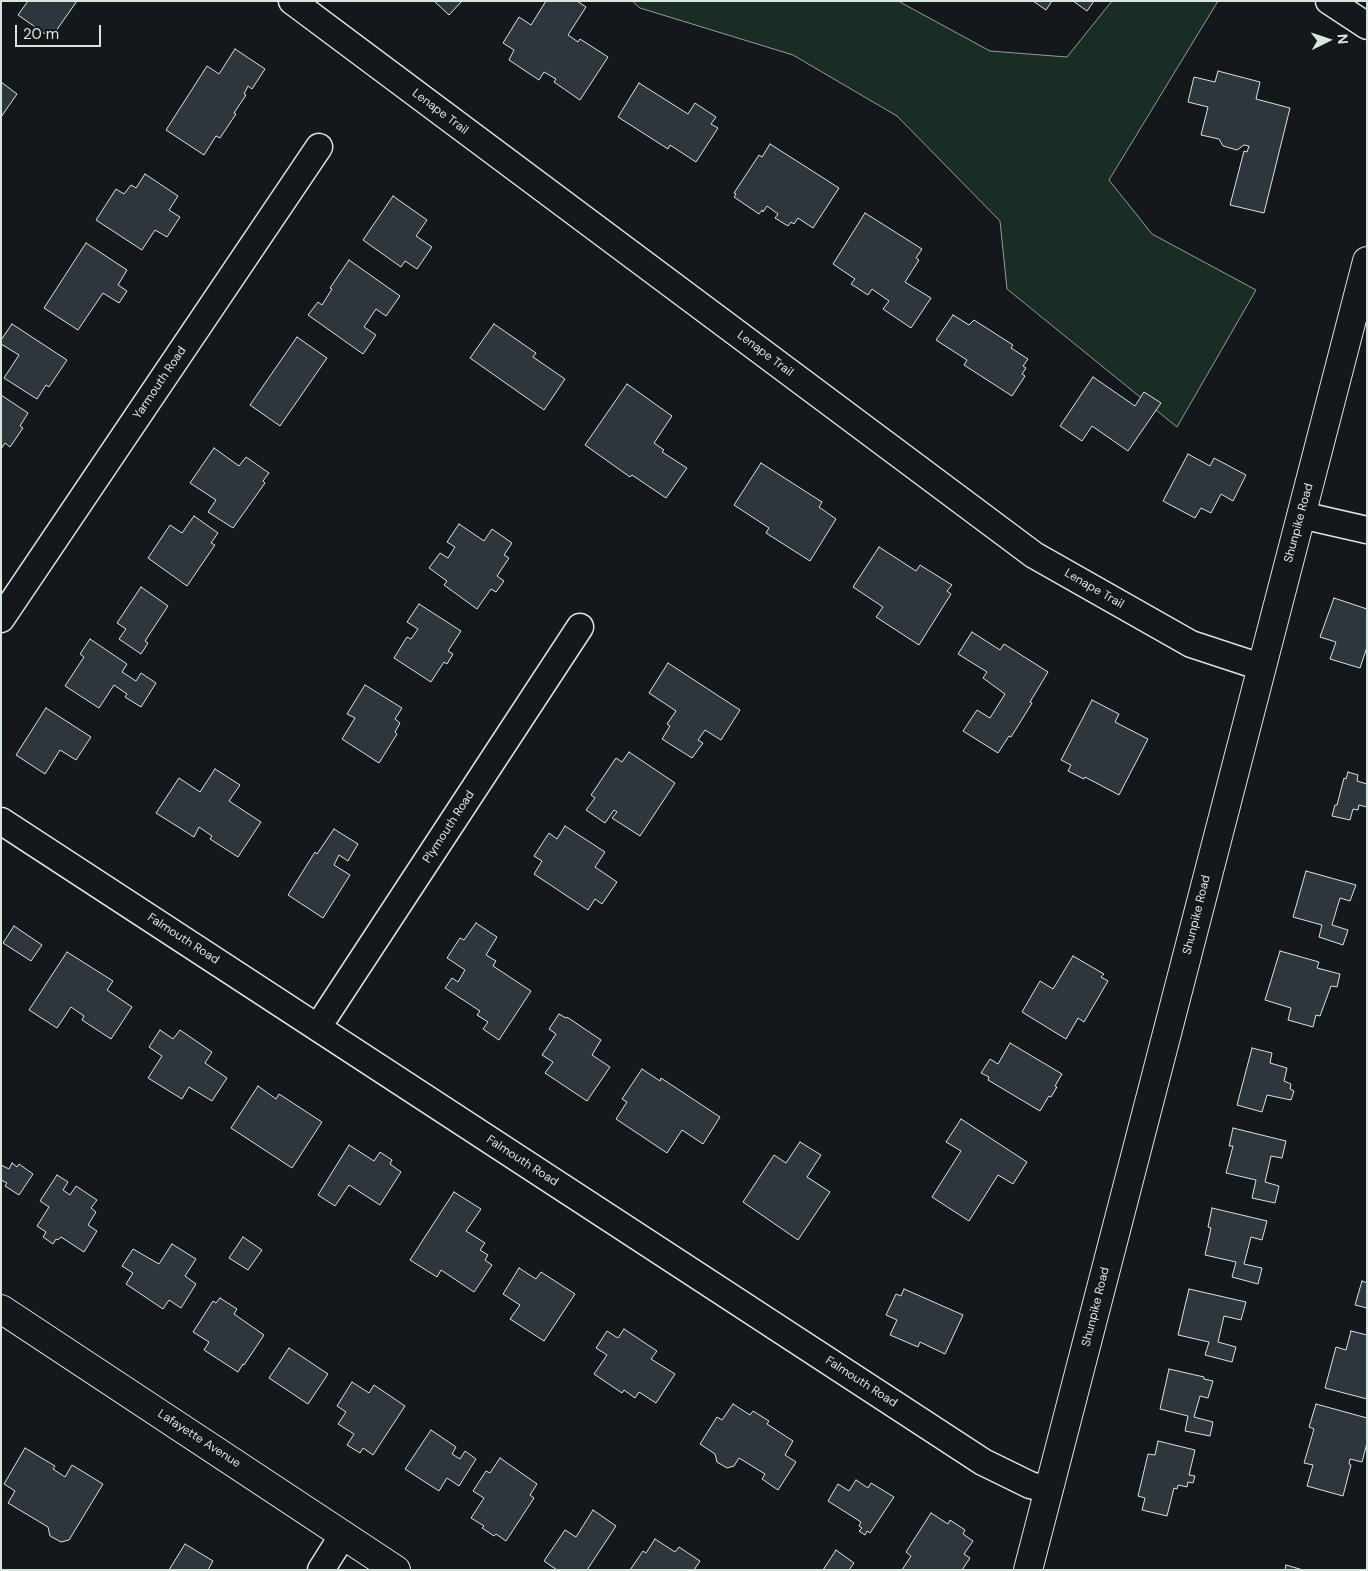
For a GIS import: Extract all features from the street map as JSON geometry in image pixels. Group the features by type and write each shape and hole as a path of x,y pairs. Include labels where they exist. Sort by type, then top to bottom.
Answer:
{"main road":[{"name":"Shunpike Road","path":"1028,1570 1367,261"},
{"name":"Lafayette Avenue","path":"1,1309 396,1570"}],"street":[{"name":"Lenape Trail","path":"292,1 1034,555 1191,644 1261,667"},
{"path":"1329,1 1367,26"},
{"name":"Yarmouth Road","path":"1,619 319,147"},
{"path":"1301,515 1367,530"},
{"name":"Plymouth Road","path":"318,1027 580,627"},
{"name":"Falmouth Road","path":"1,820 983,1462 1030,1485 1049,1490"},
{"path":"321,1570 343,1534"}],"green space":[{"path":"632,1 898,1 990,51 1067,57 1112,1 1218,1 1109,180 1152,234 1256,290 1177,427 1007,289 1000,221 897,116 793,55 640,8"}],"building":[{"path":"28,1 77,1 51,38 18,15"},
{"path":"434,1 462,1 449,15"},
{"path":"546,1 577,1 586,7 568,35 578,42 580,39 608,57 580,100 554,82 556,79 544,72 539,80 509,60 514,50 503,43 519,17 531,25"},
{"path":"1033,1 1052,1 1046,10"},
{"path":"1073,1 1094,1 1087,11"},
{"path":"235,49 265,69 252,89 248,86 244,94 246,95 234,113 236,114 220,138 216,136 204,155 166,130 207,66 219,74"},
{"path":"1218,71 1260,82 1256,99 1290,108 1264,213 1230,205 1244,151 1247,152 1249,146 1244,145 1237,150 1223,146 1219,139 1201,135 1208,107 1188,102 1194,77 1215,82"},
{"path":"1,82 17,94 1,117"},
{"path":"639,83 688,114 695,103 716,117 711,124 718,128 696,162 670,145 668,149 618,117"},
{"path":"770,144 839,188 813,228 798,218 794,224 791,222 788,226 775,218 778,214 767,206 759,214 734,197 736,194 734,193 759,155 762,157"},
{"path":"145,174 178,196 169,210 180,217 167,237 155,230 142,250 96,220 116,189 124,194 131,185 136,188"},
{"path":"393,196 427,220 416,236 432,247 417,269 405,261 401,267 363,240"},
{"path":"865,213 922,249 916,258 919,260 905,282 931,298 911,328 883,309 889,301 872,289 868,295 851,284 855,279 833,264"},
{"path":"86,243 127,270 118,285 127,291 119,303 103,293 78,330 44,308"},
{"path":"349,260 400,296 386,316 376,309 364,327 376,335 363,354 308,315 318,302 322,305 332,289 330,288"},
{"path":"953,315 969,325 974,320 1013,345 1011,348 1028,359 1023,366 1026,368 1022,374 1025,376 1012,396 964,365 967,360 936,340"},
{"path":"12,324 67,360 49,387 46,385 37,399 4,378 19,355 1,344 1,340"},
{"path":"494,324 536,353 533,357 565,379 544,410 470,358"},
{"path":"297,337 327,358 280,426 250,405"},
{"path":"1093,377 1135,406 1144,392 1161,403 1128,451 1092,426 1082,441 1060,426"},
{"path":"627,384 672,416 654,443 664,450 662,452 687,468 666,498 632,475 630,477 585,445"},
{"path":"1,395 28,413 20,426 23,428 10,447 5,443 1,449"},
{"path":"214,448 239,466 246,457 269,473 263,481 265,483 233,528 208,512 216,500 190,483"},
{"path":"1188,454 1210,466 1214,458 1246,475 1233,501 1221,494 1211,513 1201,508 1195,518 1163,501"},
{"path":"761,463 822,502 819,507 836,519 810,561 766,533 769,528 734,505"},
{"path":"194,516 218,533 211,543 215,545 187,586 148,558 170,525 182,533"},
{"path":"459,524 484,541 492,529 512,543 504,555 509,558 497,576 504,581 496,592 491,589 477,609 444,585 447,581 429,568 440,553 448,558 455,547 447,542"},
{"path":"879,547 916,571 920,565 952,585 947,591 951,594 919,645 876,617 883,607 853,587"},
{"path":"141,587 168,606 145,641 148,643 141,654 119,639 126,629 117,623"},
{"path":"1334,598 1367,609 1367,647 1360,668 1330,659 1336,642 1320,637"},
{"path":"419,604 461,631 448,651 453,654 447,664 444,662 431,682 394,658 407,637 411,639 418,629 407,622"},
{"path":"972,632 1000,650 1004,644 1048,672 1030,702 1032,703 1029,708 1011,737 1009,736 998,753 963,731 977,710 990,718 1005,694 983,678 987,672 958,654"},
{"path":"90,639 127,664 122,672 136,681 141,673 156,683 141,707 125,697 127,694 114,685 99,708 65,686 84,657 80,654"},
{"path":"668,663 740,710 721,740 705,730 698,740 703,743 692,758 662,739 670,726 667,724 676,711 649,693"},
{"path":"365,685 402,708 395,719 400,723 395,732 397,734 379,763 342,739 355,718 347,714"},
{"path":"1092,700 1119,714 1115,722 1148,739 1119,795 1085,777 1084,779 1068,771 1071,765 1061,760"},
{"path":"46,708 91,737 76,760 60,750 45,774 16,755"},
{"path":"629,752 675,783 640,836 612,818 617,812 614,810 605,823 586,810 595,798 591,795 616,758 622,762"},
{"path":"215,769 240,785 229,801 261,822 238,857 210,839 212,836 199,827 194,837 156,813 179,778 200,792"},
{"path":"1348,772 1358,775 1357,781 1367,784 1367,807 1359,805 1358,810 1353,809 1350,820 1332,816 1344,778 1346,779"},
{"path":"565,826 605,852 595,867 617,882 602,904 595,899 588,910 534,874 542,861 534,856 549,833 557,839"},
{"path":"334,829 358,844 348,861 339,855 334,865 350,875 323,918 288,895 315,852 317,854"},
{"path":"1306,871 1356,885 1350,901 1340,898 1332,925 1348,930 1343,945 1319,937 1322,925 1293,917"},
{"path":"476,923 497,937 486,955 496,961 493,966 531,991 499,1040 483,1029 488,1022 477,1015 480,1011 445,988 452,978 458,982 465,970 447,958 460,938 464,940"},
{"path":"14,926 42,945 31,961 3,943"},
{"path":"1280,951 1319,962 1317,968 1340,974 1337,987 1331,986 1320,1016 1316,1015 1313,1027 1288,1020 1291,1008 1265,1000"},
{"path":"67,952 113,981 107,990 132,1007 111,1039 82,1020 84,1016 71,1007 57,1028 29,1010"},
{"path":"1073,956 1104,974 1101,977 1108,981 1084,1022 1078,1018 1066,1039 1022,1012 1040,981 1053,989"},
{"path":"559,1014 567,1017 601,1040 592,1055 610,1067 587,1101 545,1073 553,1062 542,1055 556,1034 549,1029"},
{"path":"160,1030 173,1039 180,1030 212,1052 205,1063 227,1078 212,1101 189,1087 182,1099 148,1078 162,1056 149,1047"},
{"path":"1010,1043 1062,1074 1055,1086 1057,1087 1040,1111 988,1080 989,1077 981,1073 990,1059 998,1064"},
{"path":"1252,1048 1272,1053 1270,1063 1287,1068 1284,1081 1291,1084 1290,1089 1294,1091 1291,1100 1267,1095 1262,1112 1237,1105"},
{"path":"642,1069 660,1081 661,1078 720,1117 703,1144 682,1130 667,1153 616,1119 627,1102 622,1099"},
{"path":"258,1086 276,1099 279,1094 322,1122 292,1168 231,1128"},
{"path":"961,1119 1027,1162 1013,1184 998,1175 969,1221 932,1197 961,1151 946,1142"},
{"path":"1233,1128 1286,1141 1282,1158 1271,1156 1265,1182 1279,1186 1275,1203 1252,1198 1256,1180 1226,1173 1233,1146 1229,1146"},
{"path":"800,1142 821,1155 807,1177 830,1192 798,1240 743,1202 774,1155 786,1163"},
{"path":"349,1145 374,1161 380,1152 392,1160 390,1164 401,1172 380,1205 349,1185 335,1206 318,1195"},
{"path":"12,1163 17,1167 19,1164 33,1174 19,1195 5,1186 7,1183 1,1180 1,1165 9,1169"},
{"path":"57,1175 68,1182 63,1190 70,1195 76,1186 97,1200 91,1208 96,1212 88,1225 97,1231 84,1252 61,1237 58,1240 56,1239 53,1244 43,1237 46,1232 37,1226 49,1207 40,1201"},
{"path":"454,1192 481,1209 466,1231 485,1243 480,1250 488,1255 485,1260 492,1265 474,1292 441,1270 437,1277 410,1260"},
{"path":"1212,1208 1267,1221 1262,1240 1251,1237 1244,1264 1262,1268 1258,1284 1232,1277 1236,1262 1205,1255 1211,1228 1208,1227"},
{"path":"243,1237 262,1250 248,1270 229,1258"},
{"path":"172,1244 196,1259 185,1276 196,1284 181,1308 169,1300 163,1309 126,1284 133,1273 122,1266 133,1249 159,1264"},
{"path":"519,1268 536,1279 541,1272 575,1294 544,1341 510,1319 520,1305 503,1294"},
{"path":"1362,1281 1367,1283 1367,1308 1355,1305"},
{"path":"904,1289 963,1315 945,1354 920,1342 918,1347 890,1335 897,1320 886,1315 896,1294 901,1296"},
{"path":"1189,1289 1246,1302 1241,1320 1224,1316 1218,1342 1236,1347 1232,1362 1205,1355 1209,1342 1178,1335"},
{"path":"220,1298 237,1309 234,1314 264,1335 238,1372 204,1350 209,1342 193,1332 213,1301 216,1303"},
{"path":"624,1329 657,1351 651,1359 675,1374 656,1403 639,1392 635,1398 624,1390 622,1393 594,1374 607,1355 596,1348 607,1331 618,1338"},
{"path":"1351,1331 1367,1335 1367,1399 1325,1388 1336,1347 1346,1350"},
{"path":"289,1348 328,1374 308,1404 269,1378"},
{"path":"1169,1369 1213,1381 1208,1398 1200,1396 1194,1417 1213,1422 1210,1436 1185,1431 1188,1416 1160,1409"},
{"path":"352,1382 369,1393 374,1385 405,1406 373,1455 363,1448 360,1453 347,1445 354,1434 338,1424 346,1412 337,1406"},
{"path":"733,1404 750,1415 753,1411 769,1421 767,1424 793,1441 785,1455 796,1462 778,1490 762,1479 765,1474 739,1458 734,1466 727,1468 717,1462 715,1454 700,1444 717,1417 722,1420"},
{"path":"1316,1404 1367,1418 1367,1443 1362,1462 1350,1459 1349,1464 1351,1465 1343,1496 1307,1486 1313,1465 1304,1463 1314,1429 1309,1427"},
{"path":"431,1430 456,1447 452,1454 460,1459 465,1451 476,1459 459,1486 447,1478 439,1491 405,1469"},
{"path":"1158,1441 1195,1450 1189,1475 1195,1476 1193,1483 1188,1482 1187,1487 1178,1485 1177,1489 1174,1488 1167,1516 1142,1510 1145,1498 1138,1496 1148,1454 1155,1455"},
{"path":"25,1448 55,1466 53,1469 65,1477 72,1465 103,1484 69,1540 61,1542 50,1536 48,1527 8,1503 15,1491 4,1484"},
{"path":"500,1458 537,1484 530,1495 534,1498 506,1541 496,1534 494,1536 482,1528 484,1526 471,1518 484,1498 473,1491 486,1471 490,1473"},
{"path":"856,1480 868,1488 871,1483 894,1497 870,1533 867,1531 865,1535 859,1531 862,1528 859,1526 861,1522 828,1501 838,1484 849,1491"},
{"path":"593,1510 616,1526 587,1570 557,1570 544,1561 565,1530 576,1537"},
{"path":"931,1513 948,1524 950,1520 965,1530 963,1534 973,1541 964,1554 970,1558 962,1570 902,1570 911,1556 906,1552"},
{"path":"655,1539 675,1552 679,1547 700,1561 694,1570 630,1570 643,1551 646,1553"},
{"path":"185,1544 213,1561 208,1570 169,1570"},
{"path":"836,1550 854,1563 849,1570 823,1570"},
{"path":"1286,1565 1303,1570 1285,1570"}]}
